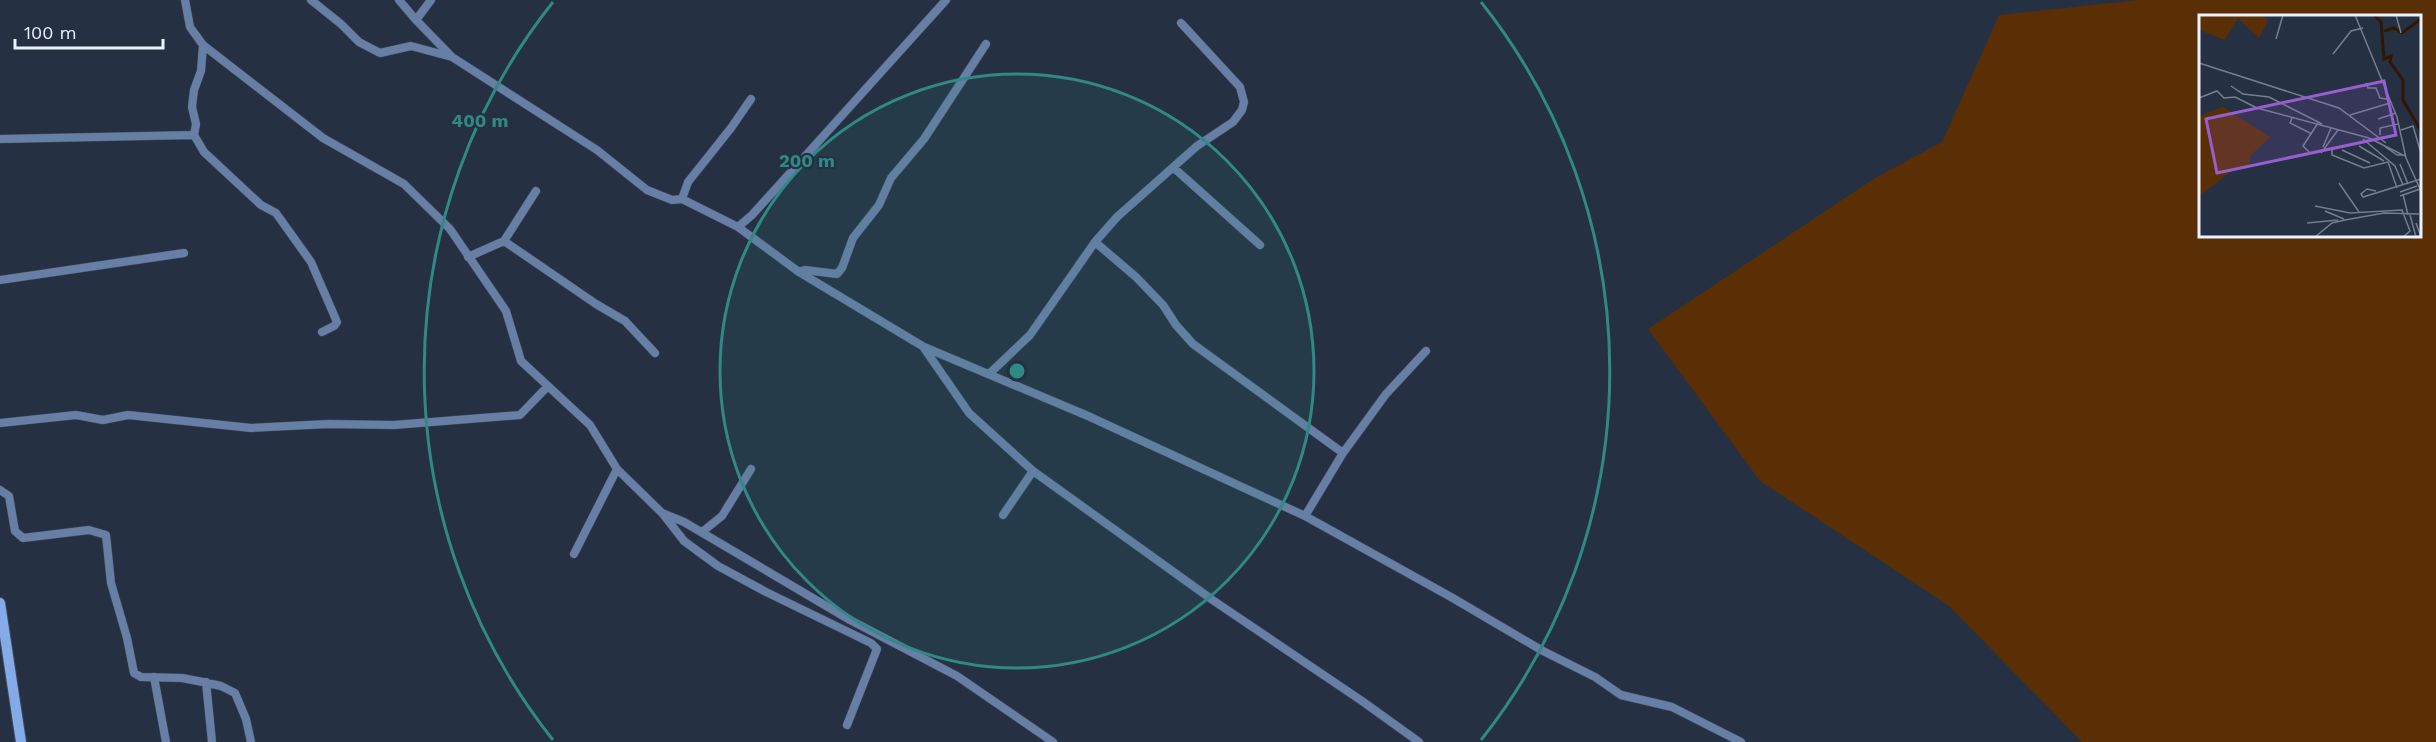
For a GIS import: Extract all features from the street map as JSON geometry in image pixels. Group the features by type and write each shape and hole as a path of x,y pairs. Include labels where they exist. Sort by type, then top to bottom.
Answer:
{"main road":[{"path":"0,603 21,742"}],"street":[{"path":"185,0 190,27 203,45 323,138 404,184 450,229 506,311 521,361 590,425 617,469 662,513 684,541 718,566 871,643 877,649 847,725"},
{"path":"311,0 359,42 380,53 411,46 452,57"},
{"path":"399,0 452,57 597,150 647,190 672,200 682,199 738,227 799,272 924,347 1088,416 1305,516 1543,651 1595,677 1621,695 1672,707 1741,742"},
{"path":"416,20 431,0"},
{"path":"738,227 752,215 946,0"},
{"path":"989,374 1030,335 1095,242 1117,217 1197,146 1233,122 1242,110 1244,102 1240,87 1181,22"},
{"path":"799,272 805,270 837,274 842,268 853,238 879,206 891,178 924,139 986,44"},
{"path":"203,45 201,70 194,90 192,107 196,124 194,135 204,152 261,205 276,213 311,262 337,322 322,332"},
{"path":"682,199 688,182 731,128 750,99"},
{"path":"0,139 194,135"},
{"path":"1174,168 1260,245"},
{"path":"468,257 504,241 536,191"},
{"path":"504,241 596,304 625,321 655,353"},
{"path":"1095,242 1136,277 1163,305 1176,325 1193,344 1343,453"},
{"path":"0,280 184,253"},
{"path":"924,347 969,413 1034,471 1214,601 1419,742"},
{"path":"1305,516 1343,453 1386,394 1426,351"},
{"path":"0,423 76,415 103,420 128,415 251,428 328,424 394,425 520,414 548,387"},
{"path":"574,554 617,469"},
{"path":"702,532 722,516 751,469"},
{"path":"1003,515 1034,471"},
{"path":"0,490 9,495 15,531 23,538 89,530 106,535 111,583 127,638 133,670 141,677 206,682 235,693 246,719 251,742"},
{"path":"662,513 684,522 850,620 957,676 1053,742"},
{"path":"826,620 850,620"},
{"path":"154,677 166,742"},
{"path":"206,682 212,742"}],"shaded area":[{"path":"2139,0 2436,0 2436,742 2082,742 1949,606 1760,481 1648,329 1875,178 1942,142 1999,15"}]}
